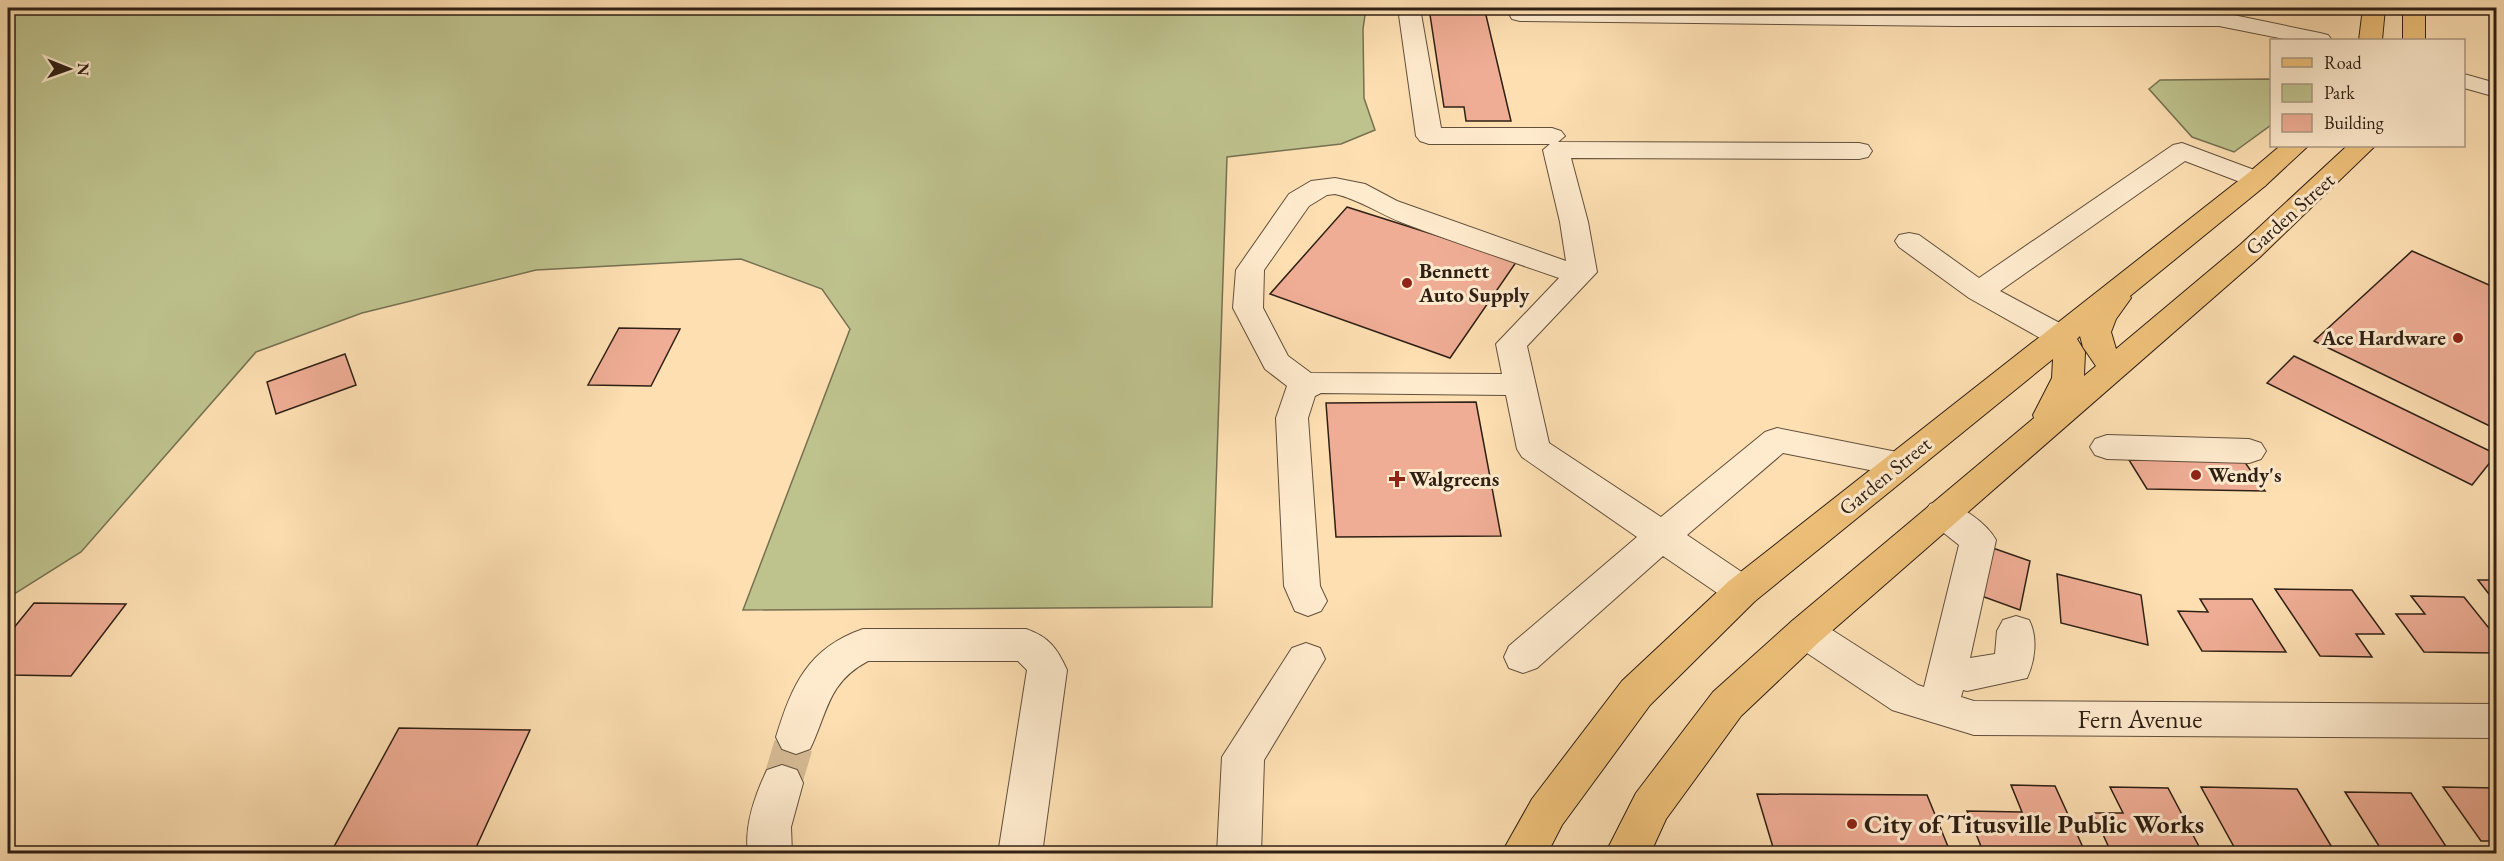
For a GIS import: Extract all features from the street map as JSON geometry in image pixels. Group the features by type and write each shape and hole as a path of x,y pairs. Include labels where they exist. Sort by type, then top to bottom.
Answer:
{"main road":[{"path":"2371,39 2374,8"},
{"path":"2414,8 2414,39"},
{"name":"Garden Street","path":"1523,854 1547,812 1636,693 1742,591 2256,180 2294,147"},
{"name":"Garden Street","path":"1627,854 1651,806 1727,704 1805,632 1942,513 2258,243 2361,147"},
{"path":"2114,367 2096,347 2095,329 2125,284"},
{"path":"2041,430 2068,378 2069,352 2060,336"}],"street":[{"path":"1409,8 1429,136 1552,136"},
{"path":"1520,14 1946,19 2267,18 2318,39"},
{"path":"2465,82 2496,90"},
{"path":"1742,591 1534,449 1511,344 1582,272 1574,222 1556,150 1859,151"},
{"path":"1979,291 2182,151 2256,180"},
{"path":"1308,386 1276,363 1248,308 1250,270 1299,200 1321,187 1335,186 1355,190 1387,207 1445,230 1579,275"},
{"path":"1909,241 1979,291 2060,336"},
{"path":"1308,601 1302,586 1292,418 1301,390 1316,382 1521,385"},
{"path":"1523,657 1662,536 1778,440 1900,464"},
{"path":"2107,447 2249,451"},
{"path":"1939,708 1978,540 1942,513"},
{"path":"1948,669 1967,675 2013,668 2016,631"},
{"name":"Fern Avenue","path":"1805,632 1906,698 1974,718 2496,721"},
{"path":"796,736 807,698 826,670 843,654 863,645 1026,645 1041,656 1047,670 1020,854"},
{"path":"1239,854 1243,757 1306,660"},
{"path":"770,854 768,845 770,825 782,783"}],"green space":[{"path":"8,8 1366,8 1363,29 1364,98 1375,130 1341,144 1227,157 1212,607 743,610 850,329 822,289 741,259 536,270 362,313 256,352 81,552 8,598"},
{"path":"2270,79 2270,126 2234,152 2192,137 2149,89 2160,80"}],"building":[{"path":"1429,8 1495,8 1485,11 1511,121 1466,121 1464,107 1444,107"},
{"path":"1347,207 1517,261 1450,358 1270,294"},
{"path":"2412,251 2496,288 2496,429 2314,341"},
{"path":"619,328 680,329 651,386 588,385"},
{"path":"345,354 356,385 276,414 267,382"},
{"path":"2294,356 2496,455 2472,485 2267,383"},
{"path":"1476,402 1501,536 1336,537 1326,403"},
{"name":"Wendy's","path":"2129,460 2244,461 2265,491 2147,489"},
{"path":"1987,546 2030,561 2020,610 1976,594"},
{"path":"2057,574 2141,595 2148,645 2061,623"},
{"path":"2478,580 2496,580 2496,603"},
{"path":"2275,589 2352,590 2384,634 2356,634 2372,657 2320,656"},
{"path":"2411,596 2464,597 2496,637 2496,653 2424,652 2396,614 2425,614"},
{"path":"2200,599 2252,599 2286,652 2202,651 2178,611 2208,612"},
{"path":"34,603 126,604 71,676 8,675 8,635"},
{"path":"399,728 530,730 473,854 330,854"},
{"path":"2011,785 2055,786 2086,854 1984,854 1967,811 2022,812"},
{"path":"2110,787 2168,788 2203,854 2112,854 2093,813 2123,813"},
{"path":"2201,787 2297,789 2336,854 2238,854"},
{"path":"2443,787 2496,788 2496,841 2481,841"},
{"path":"2345,792 2411,793 2451,854 2384,854"},
{"name":"City of Titusville Public Works","path":"1757,794 1927,795 1951,854 1775,854"}],"tunnel":[{"path":"782,783 796,737"}],"place":[{"name":"Bennett Auto Supply","path":"1407,283"},
{"name":"Ace Hardware","path":"2458,338"},
{"name":"Wendy's","path":"2196,475"},
{"name":"Walgreens","path":"1397,479"},
{"name":"City of Titusville Public Works","path":"1852,824"}]}
